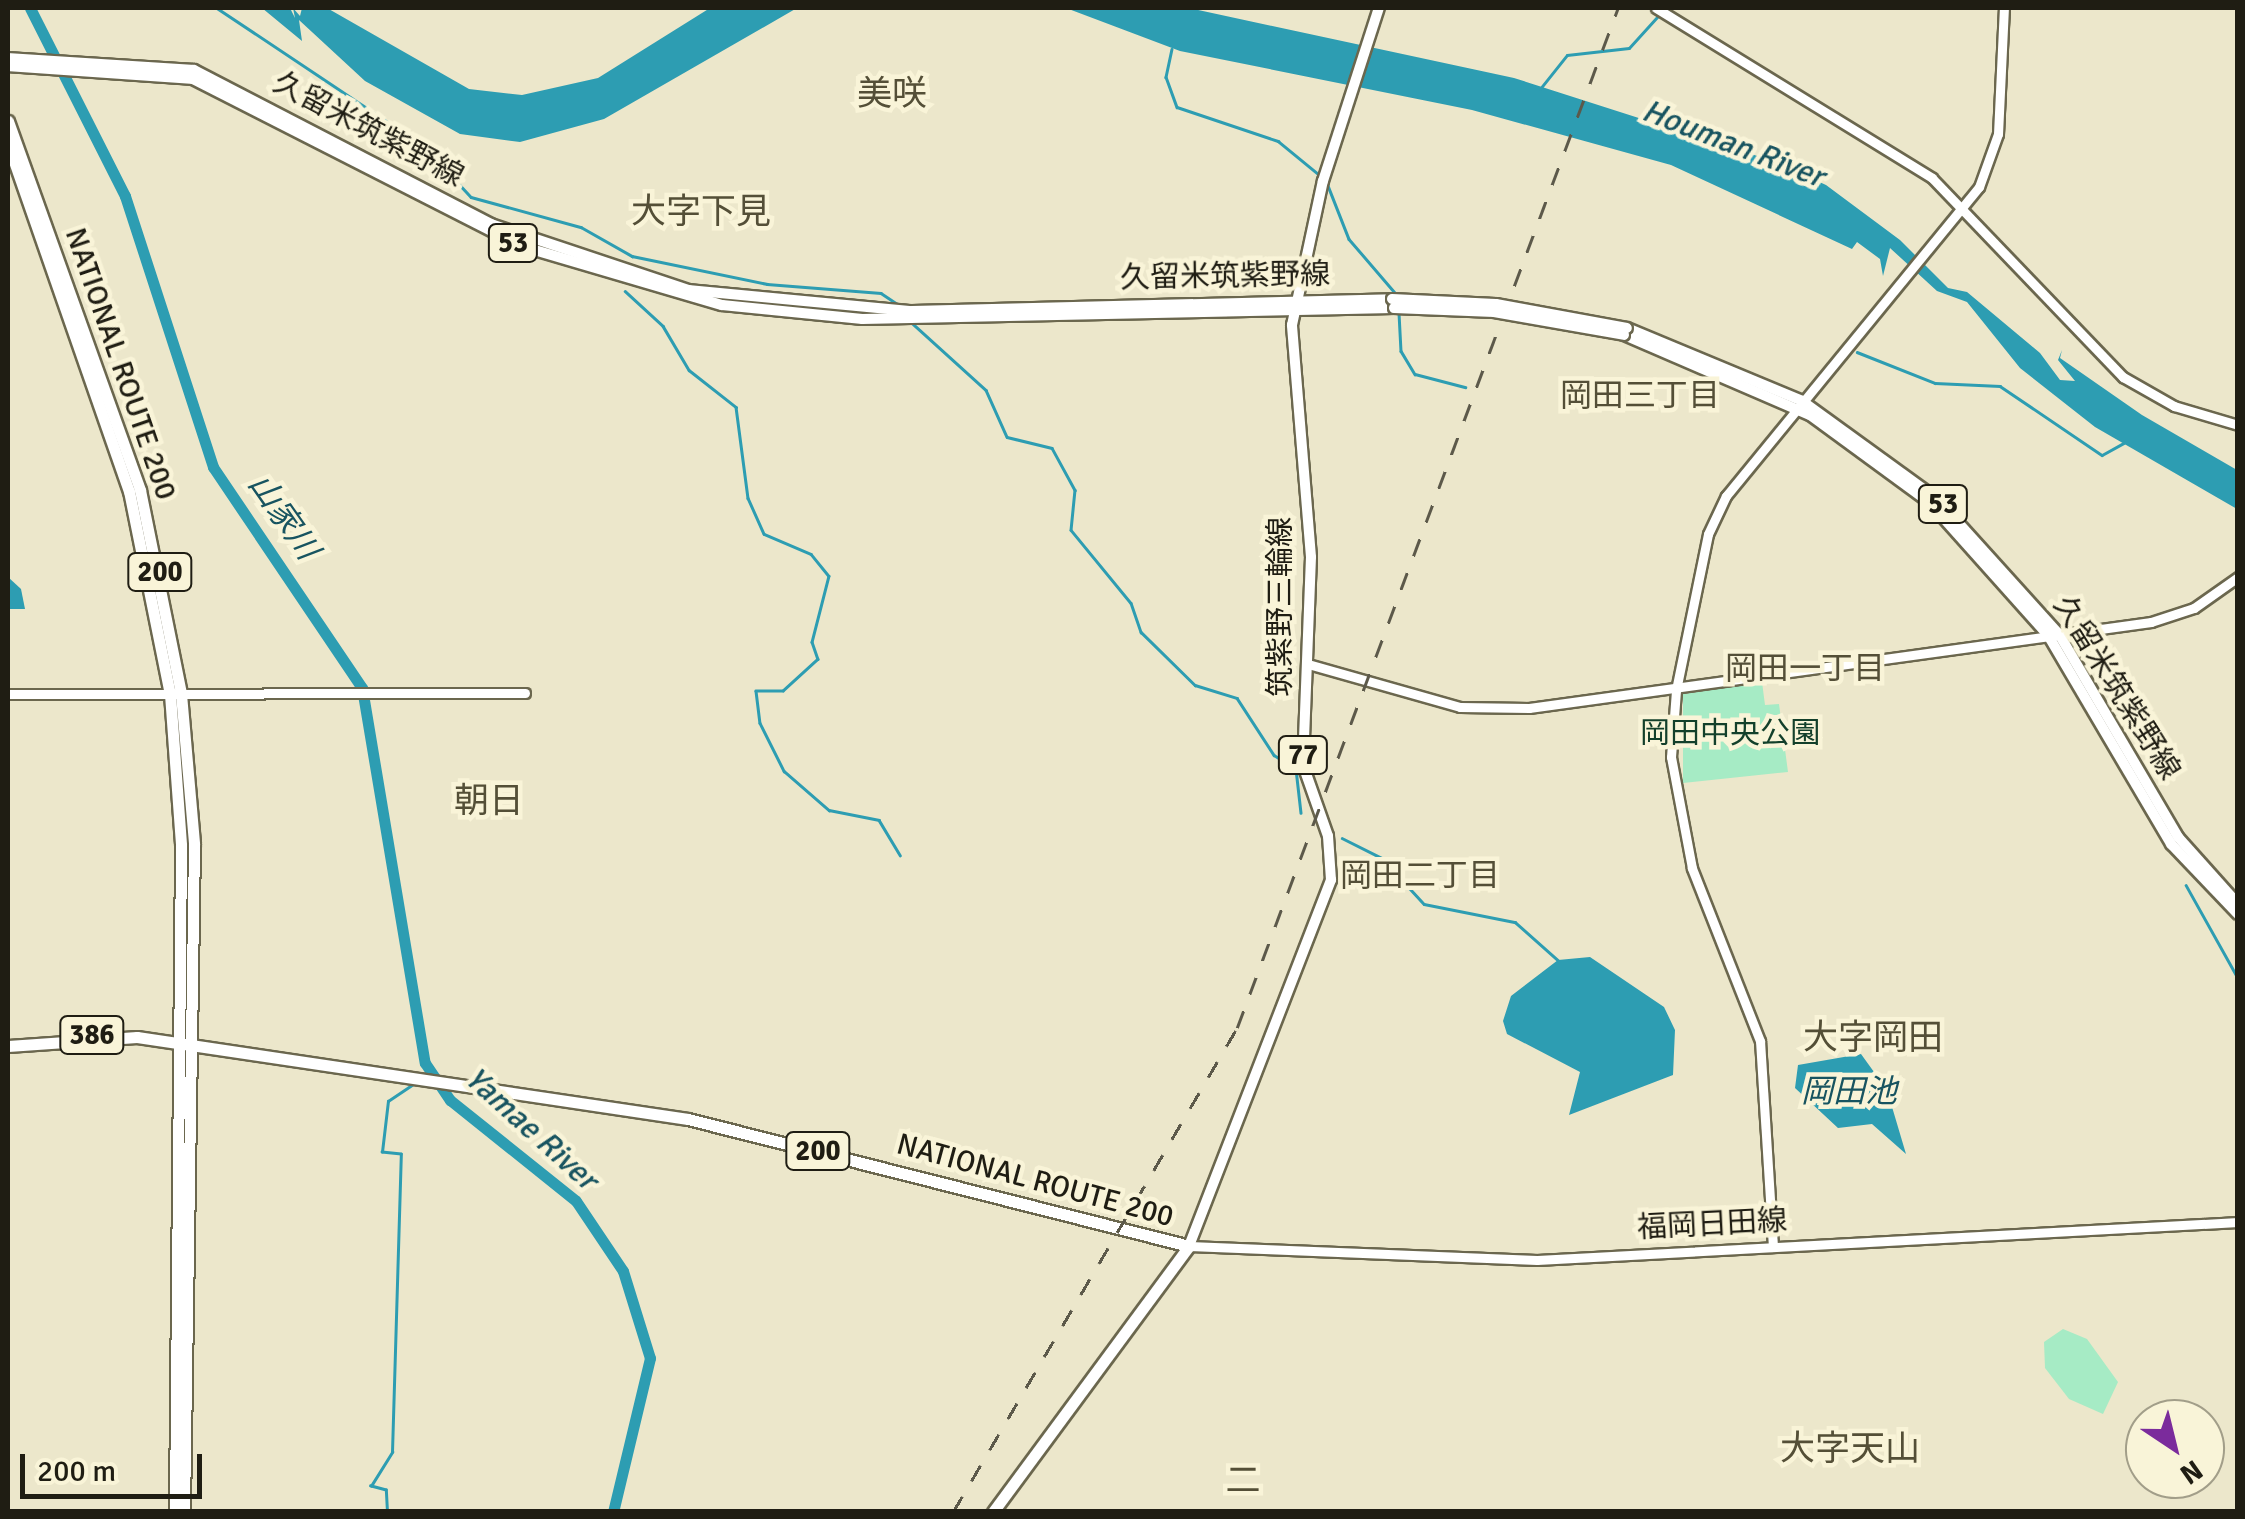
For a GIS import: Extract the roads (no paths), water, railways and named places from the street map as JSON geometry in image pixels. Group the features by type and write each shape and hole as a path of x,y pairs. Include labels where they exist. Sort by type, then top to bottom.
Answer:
{"highway":[{"name":"NATIONAL ROUTE 200","path":"8,121 140,490 176,694 194,844 184,1045 717,1125 1188,1246 993,1512"},
{"name":"NATIONAL ROUTE 200","path":"8,144 128,490 176,694"},
{"name":"386","path":"8,1046 86,1035 184,1045"},
{"name":"200","path":"175,1512 184,1045"},
{"name":"200","path":"184,1045 184,1512"}],"main road":[{"name":"筑紫野三輪線","path":"1188,1246 1331,880 1328,836 1303,765 1311,557 1294,304 1348,99 1378,8"},
{"name":"久留米筑紫野線","path":"10,62 105,64 224,90 520,246 722,305 862,319 1393,303 1494,312 1626,332 1799,405 1928,502 2053,635 2178,837 2238,904"},
{"name":"久留米筑紫野線","path":"2053,635 2171,844 2238,914"}],"street":[{"path":"1656,8 1749,58 1967,208 2116,371 2174,406 2238,425"},
{"path":"1773,1247 1760,1042 1692,868 1671,757 1676,690 1714,519 1799,405 1967,208 1998,134 2004,8"},
{"path":"1308,664 1478,710 1676,690 2174,616 2238,578"},
{"path":"8,694 525,693"},
{"name":"福岡日田線","path":"1188,1246 1519,1260 2238,1222"}],"water":[{"path":"262,8 290,8 295,18 293,8 300,16 302,8 327,8 469,89 522,95 598,78 710,8 797,8 604,119 520,142 460,134 365,81 299,20 302,41"},
{"path":"1066,8 1189,8 1514,78 1773,161 1826,185 1900,240 1948,288 1967,292 2040,353 2060,380 2075,381 2058,360 2062,350 2060,358 2142,415 2237,470 2237,509 2095,427 2020,368 1967,302 1937,291 1890,248 1883,276 1880,259 1857,242 1852,249 1671,165 1472,110 1180,51"},
{"path":"8,577 21,589 25,609 8,609"},
{"path":"1590,957 1664,1007 1675,1030 1673,1075 1569,1115 1580,1072 1507,1034 1503,1021 1511,996 1558,960"},
{"name":"岡田池","path":"1861,1054 1887,1090 1906,1154 1872,1124 1838,1128 1795,1088 1798,1065"}],"waterway":[{"name":"山家川","path":"30,8 125,196 213,467 362,688 425,1063 450,1100 576,1201 623,1271 650,1358 613,1512"},
{"path":"217,8 424,146 471,197 581,227 632,256 767,284 881,293 899,305"},
{"path":"1540,89 1567,55 1629,48 1658,16"},
{"path":"1172,49 1166,77 1177,107 1278,141 1322,177"},
{"path":"1327,183 1349,239 1397,295"},
{"path":"625,291 663,326 689,370 736,407 748,498 764,534 811,554 829,576 812,642 818,659 783,691 756,691 760,723 784,771 829,810 879,820 900,855"},
{"path":"1399,313 1401,351 1415,374 1465,387"},
{"path":"912,323 986,390 1007,437 1052,448 1075,490 1071,530 1131,603 1141,632 1195,685 1237,698 1274,755 1296,769 1301,813"},
{"path":"1857,352 1935,383 2000,386 2102,455 2124,443"},
{"path":"1342,838 1382,858 1424,904 1515,922 1558,960"},
{"path":"2186,885 2238,978"},
{"path":"387,1512 386,1490 371,1486 392,1452 401,1154 382,1152 388,1101 413,1084"}],"railway":[{"path":"953,1512 1237,1028 1618,8"}],"district":[{"name":"美咲","path":"892,94"},
{"name":"大字下見","path":"701,212"},
{"name":"岡田三丁目","path":"1640,396"},
{"name":"岡田一丁目","path":"1805,669"},
{"name":"朝日","path":"489,801"},
{"name":"岡田二丁目","path":"1420,876"},
{"name":"大字岡田","path":"1873,1038"},
{"name":"大字天山","path":"1850,1449"},
{"name":"二","path":"1243,1481"}],"water label":[{"name":"Houman River","path":"1733,144"},
{"name":"Yamae River","path":"531,1129"}],"park label":[{"name":"岡田中央公園","path":"1730,734"}]}
